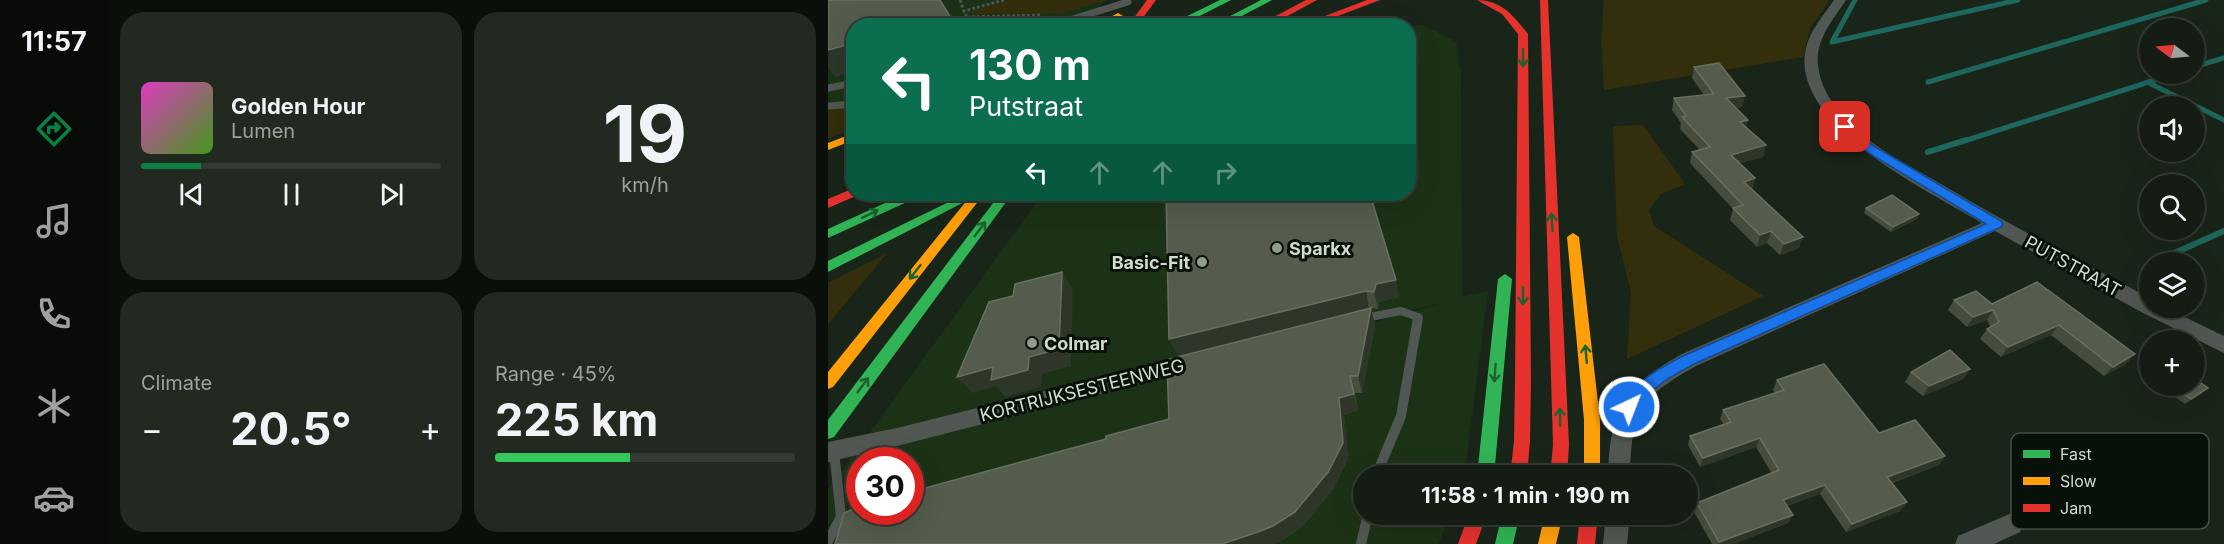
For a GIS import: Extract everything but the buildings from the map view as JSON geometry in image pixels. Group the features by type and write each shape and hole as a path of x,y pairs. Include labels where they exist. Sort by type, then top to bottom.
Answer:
{"main road":[{"path":"1138,18 1152,0"},
{"path":"1187,18 1227,0"},
{"path":"1231,18 1268,0"},
{"path":"1277,18 1313,0"},
{"path":"1324,18 1359,0"},
{"path":"1327,18 1376,0"},
{"path":"1481,0 1505,12 1523,34 1522,441 1519,465"},
{"path":"1544,0 1561,445 1559,465"},
{"path":"1116,18 1129,1"},
{"path":"828,147 846,139"},
{"path":"1549,150 1563,160 1565,172"},
{"path":"828,204 846,196"},
{"path":"828,234 899,201"},
{"path":"828,267 962,201"},
{"path":"828,383 971,201"},
{"path":"830,445 1001,201"},
{"path":"1509,243 1511,231 1523,217"},
{"path":"1570,219 1592,420 1592,465"},
{"path":"1486,465 1507,265"},
{"path":"1467,544 1474,525"},
{"path":"1504,544 1508,525"},
{"path":"1547,544 1551,525"},
{"path":"1586,544 1589,525"}],"street":[{"name":"PUTSTRAAT","path":"1840,0 1820,31 1811,58 1816,83 1833,112 1856,138 1996,224 2139,301"},
{"path":"1619,465 1621,429 1629,407 1646,387 1662,375 1689,360 1996,224"},
{"path":"1347,323 1370,317"},
{"name":"PUTSTRAAT","path":"2171,318 2224,345"},
{"name":"KORTRIJKSESTEENWEG","path":"830,445 897,437 1208,358"},
{"path":"1967,544 2011,524"},
{"path":"1615,544 1617,525"}],"lane":[{"path":"1075,18 1129,1"},
{"path":"828,88 846,85"},
{"path":"828,106 846,105"},
{"path":"1370,317 1401,312 1418,317 1401,416 1381,465"},
{"path":"828,541 841,517 830,445"},
{"path":"1360,544 1365,525"}],"path":[{"path":"960,0 967,16 1049,15"},
{"path":"964,11 1004,0"}],"shaded area":[{"path":"828,0 1106,0 1089,18 846,18 846,131 828,139"},
{"path":"1010,0 1106,0 1063,13 970,14 974,13 969,12"},
{"path":"1604,0 1829,0 1810,29 1803,57 1604,90 1601,40"},
{"path":"1047,17 1044,18 973,18"},
{"path":"1423,25 1456,42 1461,74 1462,297 1488,291 1466,463 1465,465 1353,465 1353,525 1447,525 1438,544 828,544 828,490 846,465 846,525 924,525 924,447 859,447 1038,201 1416,201 1416,26","holes":["1446,302 1379,321 1171,364"]},
{"path":"846,108 846,131 828,139 828,109"},
{"path":"1643,125 1685,184 1661,194 1649,210 1654,226 1763,296 1627,359 1631,292 1617,236 1613,126"},
{"path":"887,253 828,324 828,283"}],"waterway":[{"path":"1855,0 1832,42 2018,0"},
{"path":"1928,82 2206,0"},
{"path":"2205,64 2224,58"},
{"path":"1961,142 2143,84"},
{"path":"2151,84 2224,120"},
{"path":"1928,152 1966,140"},
{"path":"2177,252 2224,231"}],"traffic: fast":[{"path":"1188,18 1227,0"},
{"path":"1231,18 1268,0"},
{"path":"828,234 899,201"},
{"path":"828,267 960,201"},
{"path":"828,432 1001,201"},
{"path":"1486,465 1505,279"},
{"path":"1504,544 1508,525"}],"traffic: slow":[{"path":"1114,18 1118,16"},
{"path":"828,147 846,139"},
{"path":"828,383 972,201"},
{"path":"1573,237 1592,420 1592,465"},
{"path":"1547,544 1551,525"}],"traffic: jam":[{"path":"1138,18 1152,0"},
{"path":"1277,18 1313,0"},
{"path":"1325,18 1376,0"},
{"path":"1481,0 1505,12 1523,34 1523,380 1519,465"},
{"path":"1544,0 1561,445 1559,465"},
{"path":"828,204 846,196"},
{"path":"1467,544 1474,525"},
{"path":"1586,544 1588,525"}],"place":[{"name":"Sparkx","path":"1277,248"},
{"name":"Basic-Fit","path":"1202,262"},
{"name":"Colmar","path":"1032,343"}],"route":[{"path":"1629,407 1646,387 1689,360 1996,224 1871,149 1845,127"}]}
